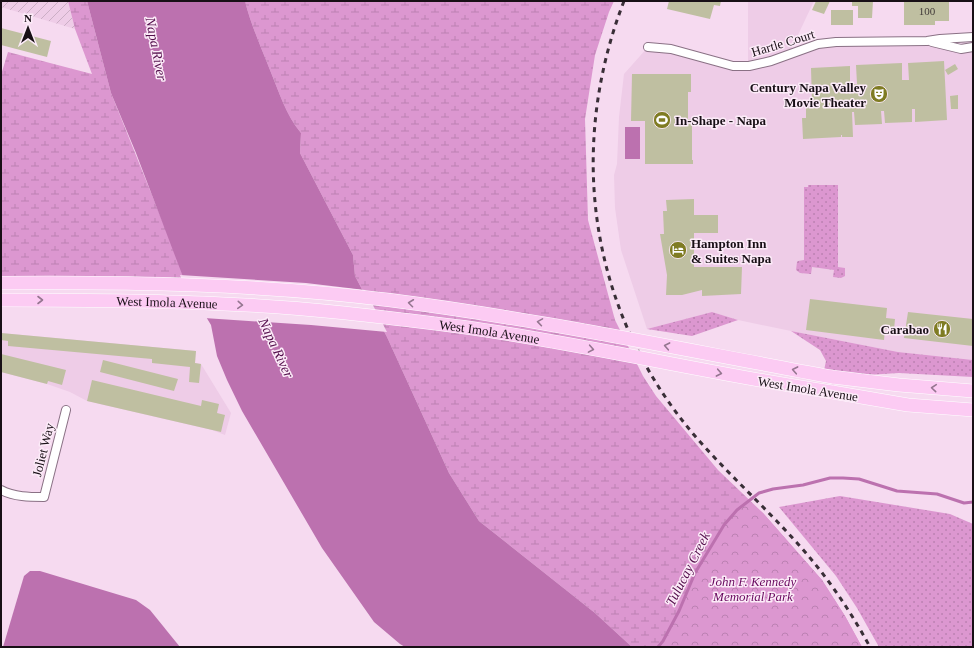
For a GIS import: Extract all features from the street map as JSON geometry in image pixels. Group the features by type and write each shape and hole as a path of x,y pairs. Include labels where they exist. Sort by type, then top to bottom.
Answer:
{"main road":[{"name":"West Imola Avenue","path":"1,283 141,283 227,286 311,292 386,300 468,310 556,325 834,377 899,385 973,391"},
{"name":"West Imola Avenue","path":"1,300 140,300 226,304 385,317 552,342 775,384 908,405 973,410"}],"street":[{"name":"Hartle Court","path":"648,47 670,49 733,66 749,66 771,61 818,44 836,42 927,41 973,37"},
{"name":"Hartle Court","path":"927,41 961,49 973,47"},
{"name":"Joliet Way","path":"1,490 24,496 44,496 66,410"}],"shaded area":[{"path":"1,1 68,1 75,29 1,7"},
{"path":"748,1 814,1 789,54 818,44 927,41 973,47 973,360 898,352 738,320 712,312 647,329 621,250 615,208 614,175 617,164 619,117 624,74 648,47 748,66"},
{"path":"1,333 196,351 195,363 201,364 231,413 225,435 212,430 87,401 70,392 47,384 1,372"}],"green space":[{"path":"68,1 87,1 111,93 188,285 2,278 1,75 8,52 92,74 75,29"},
{"path":"245,1 614,1 595,55 585,119 588,220 615,320 643,376 656,396 718,470 763,513 822,580 845,616 862,647 632,647 595,613 479,521 449,473 387,337 355,276 353,255 300,153 301,133 291,119 283,103 256,36"},
{"path":"808,185 838,185 838,267 845,268 845,276 841,278 833,277 834,270 812,267 811,274 800,273 796,270 797,262 804,260 804,187 808,187"},
{"path":"712,312 738,320 692,336 647,329"},
{"path":"791,331 898,352 973,360 973,377 899,373 833,377 823,375 826,361 820,350"},
{"path":"840,496 950,514 973,524 973,647 879,647 857,608 836,576 779,507"},
{"name":"John F. Kennedy Memorial Park","path":"748,501 763,513 822,580 845,616 862,647 658,647 670,630 695,573 711,543 731,516"}],"water":[{"name":"Napa River","path":"87,1 245,1 256,36 283,103 291,119 301,133 300,153 353,255 355,276 387,337 449,473 479,521 595,613 632,647 405,647 374,622 322,548 242,411 227,380 217,356 211,325 185,282 136,153 111,93"},
{"path":"625,127 640,127 640,159 625,159"},
{"path":"30,571 40,571 136,600 150,610 180,647 3,647 24,576"}],"pier":[{"path":"180,275 306,283 365,290 387,332 204,318 183,283"}],"building":[{"path":"669,1 721,1 720,6 714,5 710,19 667,9"},
{"path":"816,1 830,1 824,14 812,10"},
{"path":"852,1 873,1 872,18 858,18 858,6 852,6"},
{"path":"904,1 949,1 949,21 935,21 935,25 904,25"},
{"path":"831,10 853,10 853,25 831,25"},
{"path":"1,28 51,41 47,57 1,45"},
{"name":"Century Napa Valley Movie Theater","path":"944,61 947,120 915,122 915,109 912,109 912,122 885,123 884,111 881,111 882,124 855,125 854,112 852,112 853,137 842,137 841,135 841,137 803,139 802,118 806,118 806,104 812,104 811,68 850,66 850,84 857,84 856,65 902,63 902,80 909,80 908,63"},
{"path":"955,64 958,69 948,75 945,70"},
{"name":"In-Shape - Napa","path":"632,74 691,74 691,92 688,92 688,119 692,119 693,164 645,164 645,121 631,121"},
{"path":"958,95 958,109 951,109 950,96"},
{"name":"Hampton Inn & Suites Napa","path":"694,199 694,215 718,215 718,233 694,233 694,267 742,267 741,294 702,296 702,290 682,295 666,295 667,275 660,234 664,234 663,211 667,211 666,200"},
{"path":"810,299 887,308 886,318 895,319 894,330 885,329 884,340 806,330"},
{"path":"908,312 973,319 973,346 904,338"},
{"path":"1,333 196,351 195,363 201,364 199,383 189,382 190,367 152,363 152,359 8,346 8,341 1,340"},
{"path":"1,354 66,370 62,385 48,381 47,384 1,372"},
{"path":"103,360 178,379 174,391 100,372"},
{"path":"92,380 201,406 202,400 219,404 217,413 225,415 221,432 87,401"}],"waterway":[{"name":"Tulucay Creek","path":"658,647 663,641 679,611 695,573 724,525 737,510 759,493 773,489 803,485 830,478 843,478 859,479 897,491 937,494 964,503 973,502"}],"railway":[{"path":"624,1 606,58 596,115 593,172 598,229 611,284 631,337 659,388 695,436 720,464 785,530 828,580 846,606 870,647"}],"place":[{"name":"Century Napa Valley Movie Theater","path":"879,94"},
{"name":"In-Shape - Napa","path":"662,120"},
{"name":"Hampton Inn & Suites Napa","path":"678,250"},
{"name":"Carabao","path":"942,329"}]}
